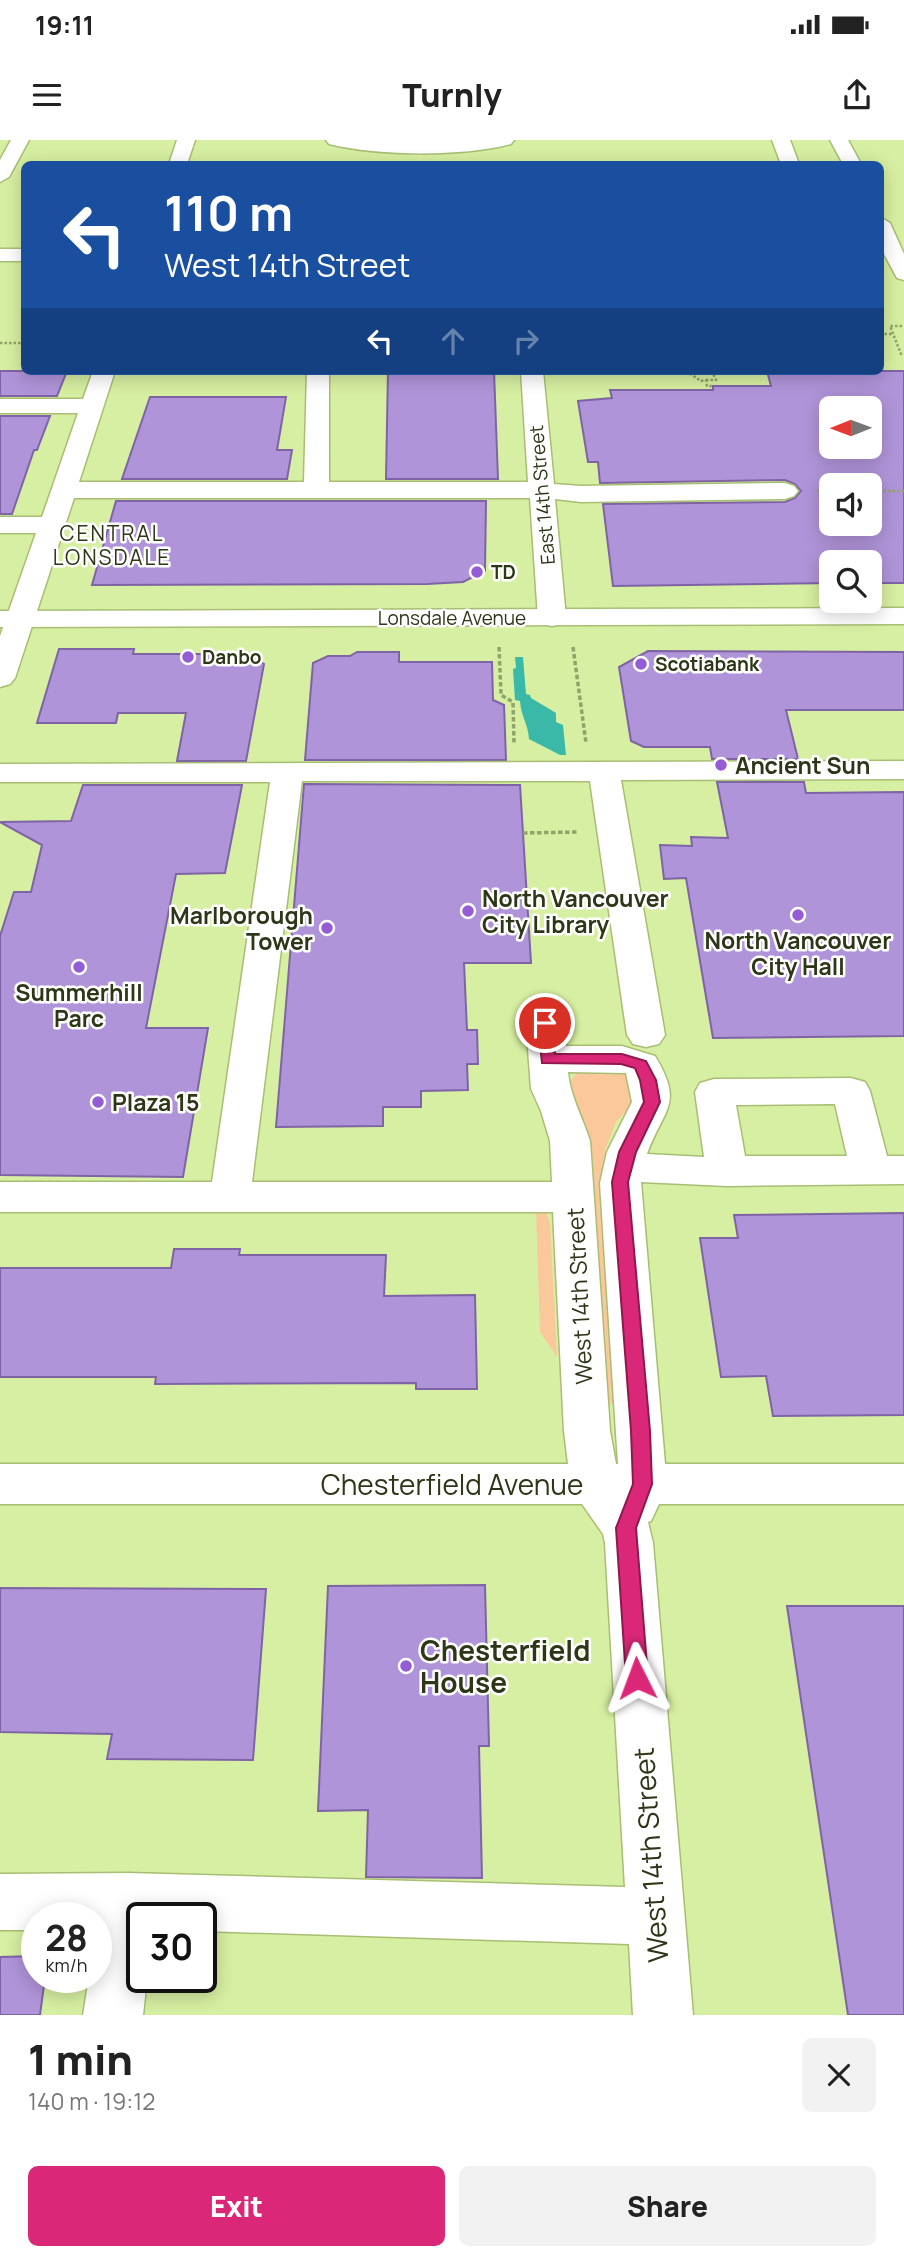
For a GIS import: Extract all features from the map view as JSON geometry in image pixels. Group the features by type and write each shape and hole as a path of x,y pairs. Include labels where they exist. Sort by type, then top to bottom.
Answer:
{"street":[{"path":"0,177 20,140"},
{"path":"179,161 186,140"},
{"path":"341,141 400,145 489,145 505,140"},
{"path":"780,140 789,161"},
{"path":"839,140 850,161"},
{"path":"884,233 904,274"},
{"path":"0,255 21,255"},
{"path":"0,678 11,619 53,525 103,375"},
{"path":"316,490 318,375"},
{"name":"East 14th Street","path":"532,375 552,618"},
{"path":"0,406 92,406"},
{"path":"65,490 542,490 581,494 785,491"},
{"path":"0,525 53,525"},
{"name":"Lonsdale Avenue","path":"11,619 904,616"},
{"path":"0,773 904,770"},
{"path":"585,771 613,831 646,1035"},
{"path":"230,1197 287,774"},
{"name":"West 14th Street","path":"634,1506 595,1484 585,1413 570,1140 561,1111 550,1089 547,1041 641,1065 648,1080 652,1102 627,1152 620,1182 640,1423 634,1506 654,1916 663,2015"},
{"path":"624,1167 727,1172 888,1170 851,1091 714,1092 727,1172"},
{"path":"0,1197 574,1197"},
{"name":"Chesterfield Avenue","path":"0,1484 595,1484"},
{"path":"634,1506 904,1484"},
{"path":"0,1902 128,1901 654,1916"},
{"path":"113,2015 128,1901"}],"path":[{"path":"902,326 890,326 901,354 904,354"},
{"path":"884,334 893,334"},
{"path":"0,343 21,343"},
{"path":"692,375 701,381 716,380 714,375"},
{"path":"706,380 706,386 713,386"},
{"path":"882,491 904,491"},
{"path":"499,646 501,695 513,702 515,749 585,771 573,647"},
{"path":"523,833 613,831"}],"shaded area":[{"path":"623,1068 638,1081 632,1105 616,1122 605,1150 623,1401 615,1407 608,1401 590,1150 586,1128 569,1088 571,1080 582,1071"},
{"path":"536,1210 546,1213 550,1222 557,1357 540,1332"}],"water":[{"path":"515,657 523,657 526,694 556,713 556,722 563,725 566,755 560,755 529,739 520,701 515,700"}],"building":[{"path":"0,371 21,371 21,375 65,375 57,396 0,396"},
{"path":"884,371 904,371 904,583 882,583 882,550 819,550 819,583 613,586 603,504 785,502 795,498 801,491 795,484 785,480 600,483 598,462 588,462 578,401 612,398 610,390 713,390 713,386 771,386 768,375 884,375"},
{"path":"388,375 494,375 498,479 386,479"},
{"path":"150,397 286,397 277,450 292,450 287,479 122,479"},
{"path":"0,416 50,416 37,450 34,450 12,514 0,514"},
{"path":"116,501 486,501 485,571 463,582 427,584 92,585"},
{"path":"59,649 134,649 133,654 247,654 264,664 246,761 177,761 186,713 118,713 116,723 37,723"},
{"path":"648,651 904,652 904,710 786,710 798,759 712,759 710,747 644,747 631,741 619,667"},
{"path":"357,652 399,652 399,662 492,662 493,700 504,705 506,760 305,760 313,663 328,656 350,656"},
{"name":"North Vancouver City Hall","path":"717,782 804,782 806,793 904,792 904,1036 713,1038 686,878 664,879 660,845 692,846 691,837 728,838"},
{"path":"304,784 520,785 531,963 464,963 467,1030 477,1030 478,1064 467,1064 468,1090 421,1091 421,1107 383,1107 383,1126 276,1127"},
{"path":"83,785 242,785 225,873 176,874 146,1028 208,1028 183,1177 0,1175 0,936 14,892 31,892 42,845 0,822 71,821"},
{"path":"904,1213 904,1415 773,1416 766,1376 721,1377 700,1238 738,1238 734,1215"},
{"path":"174,1249 240,1249 239,1255 386,1255 384,1296 475,1295 477,1389 416,1389 416,1383 155,1384 156,1377 0,1377 0,1268 171,1268"},
{"name":"Chesterfield House","path":"485,1585 489,1746 479,1746 482,1878 366,1877 368,1810 318,1811 328,1586"},
{"path":"0,1588 266,1589 253,1760 107,1759 112,1734 0,1732"},
{"path":"787,1606 904,1606 904,2015 848,2015"},
{"path":"21,1956 21,1993 43,1993 40,2015 0,2015 0,1957"}],"place":[{"name":"TD","path":"477,572"},
{"name":"Danbo","path":"188,657"},
{"name":"Scotiabank","path":"641,664"},
{"name":"Ancient Sun","path":"721,765"},
{"name":"North Vancouver City Library","path":"468,911"},
{"name":"North Vancouver City Hall","path":"798,915"},
{"name":"Marlborough Tower","path":"327,928"},
{"name":"Summerhill Parc","path":"79,967"},
{"name":"Plaza 15","path":"98,1102"},
{"name":"Chesterfield House","path":"406,1666"}],"district":[{"name":"CENTRAL LONSDALE","path":"112,545"}],"route":[{"path":"545,1023 548,1059 622,1059 641,1065 648,1080 652,1102 627,1152 620,1182 641,1431 642,1484 626,1528 637,1678"}]}
